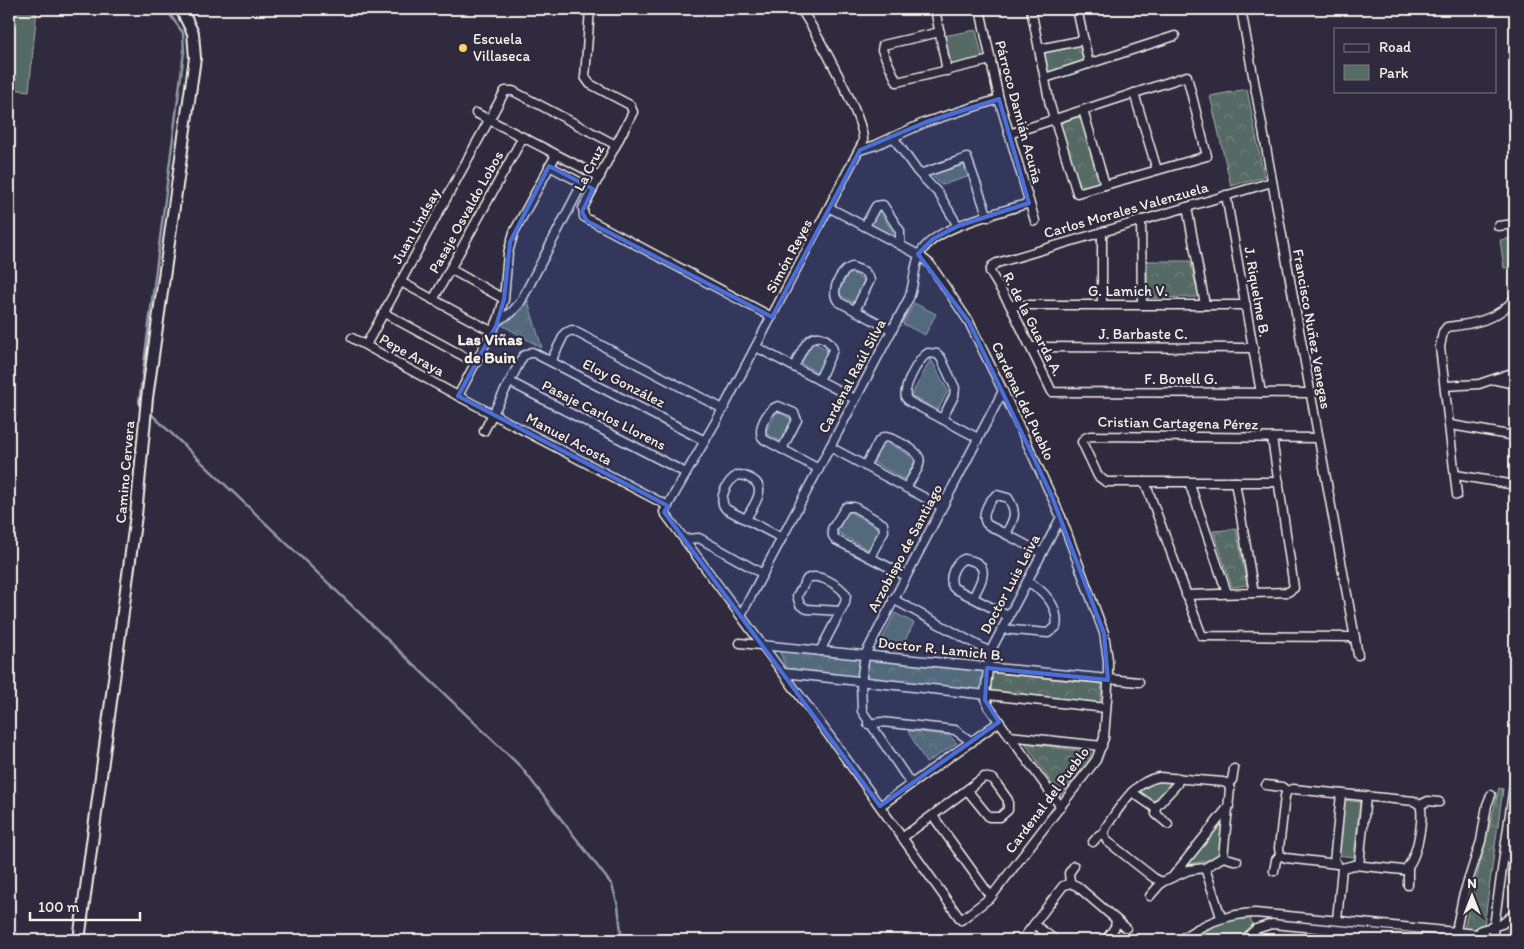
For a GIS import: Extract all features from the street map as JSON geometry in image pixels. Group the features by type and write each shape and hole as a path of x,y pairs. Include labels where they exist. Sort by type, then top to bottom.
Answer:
{"main road":[{"path":"1514,940 1515,929"}],"street":[{"name":"Camino Cervera","path":"79,940 138,498 146,409 195,58 193,33 181,9"},
{"name":"La Cruz","path":"590,9 586,79 630,105 633,109 582,210 587,221 772,317"},
{"name":"Simón Reyes","path":"666,509 723,409 830,208 864,139 862,130 831,62 801,9"},
{"path":"934,9 947,71"},
{"name":"Párroco Damián Acuña","path":"980,9 999,99 1035,221"},
{"path":"1009,134 1054,119 1187,76 1207,156 1077,193 1054,119 1031,9"},
{"path":"1077,9 1089,64"},
{"name":"Francisco Nuñez Venegas","path":"1241,9 1317,438 1358,655"},
{"path":"940,32 888,42 883,45 882,50 897,82 990,60"},
{"path":"1045,78 1175,36"},
{"path":"1039,49 1084,40"},
{"name":"Juan Lindsay","path":"366,345 491,120 502,94 511,90 616,145"},
{"path":"1134,93 1157,170"},
{"path":"860,150 926,122 999,99"},
{"path":"1083,110 1105,185"},
{"path":"476,112 600,177"},
{"name":"Pasaje Osvaldo Lobos","path":"433,300 523,137"},
{"path":"893,137 920,174 940,194 958,226"},
{"path":"458,396 498,320 504,299 510,242 518,223 556,155"},
{"path":"920,174 964,158 969,159 988,217"},
{"path":"549,166 593,189"},
{"name":"Carlos Morales Valenzuela","path":"991,269 996,263 1272,182"},
{"path":"498,320 511,313 520,303 582,184"},
{"name":"J. Riquelme B.","path":"1226,195 1261,393"},
{"path":"919,255 933,239 958,226 1029,203"},
{"path":"865,226 877,205 883,205 900,231 900,245"},
{"path":"1187,207 1205,305"},
{"name":"Cardenal del Pueblo","path":"666,509 685,539 784,673 961,920 991,897 1093,766 1102,746 1108,680 1108,660 1104,633 1061,517 1003,391 962,311 930,264 919,255 830,208"},
{"path":"1140,220 1142,305"},
{"path":"1498,226 1515,224"},
{"path":"1102,232 1102,305"},
{"name":"Cardenal Raúl Silva","path":"741,615 910,294 919,255"},
{"path":"855,311 870,280 865,272 852,267 844,272 834,294 837,301 855,311 892,330"},
{"path":"450,269 504,299"},
{"name":"R. de la Guarda A.","path":"991,269 992,277 1010,305 1032,347 1052,392"},
{"path":"401,282 493,332"},
{"path":"1457,495 1451,425 1440,347 1443,332 1447,326 1470,324 1486,320 1501,312 1515,298"},
{"name":"G. Lamich V.","path":"1010,305 1246,305"},
{"path":"384,313 476,363"},
{"path":"551,361 566,333 572,330 723,409"},
{"path":"794,367 809,339 816,336 821,338 830,343 834,350 819,380"},
{"name":"Pepe Araya","path":"352,338 458,396"},
{"path":"756,347 856,399"},
{"name":"J. Barbaste C.","path":"1032,347 1253,348"},
{"name":"Eloy González","path":"510,382 523,356 534,352 705,441"},
{"path":"942,419 954,396 955,388 941,358 937,354 928,353 918,365 906,388 905,396 910,402 942,419 978,438"},
{"path":"1445,386 1471,385 1496,380 1515,372"},
{"path":"1496,380 1515,384"},
{"path":"484,431 510,382"},
{"name":"Pasaje Carlos Llorens","path":"510,382 686,473"},
{"name":"Arzobispo de Santiago","path":"911,784 868,724 861,708 861,682 865,655 1003,391"},
{"name":"F. Bonell G.","path":"1052,392 1309,393"},
{"name":"Manuel Acosta","path":"458,396 666,509"},
{"path":"782,450 797,420 794,413 778,406 771,410 760,433 763,439 782,450 819,469"},
{"path":"1451,425 1515,436"},
{"name":"Cristian Cartagena Pérez","path":"1279,482 1110,483 1101,480 1083,447 1084,438 1090,436 1317,438"},
{"path":"865,466 879,441 884,437 892,438 919,454 920,462 906,488"},
{"path":"1186,595 1288,592 1294,588 1272,438"},
{"path":"830,447 942,508"},
{"path":"746,519 760,490 756,481 746,476 738,475 723,495 722,503 726,509 782,538"},
{"path":"1456,475 1515,485"},
{"path":"1145,482 1202,636 1355,637"},
{"path":"1189,482 1227,593"},
{"path":"1235,482 1254,593"},
{"path":"1006,534 1015,517 1015,511 1008,498 997,495 985,512 984,519 988,525 1042,553"},
{"path":"870,557 884,531 884,526 879,520 854,507 848,507 843,510 832,529 833,536 870,557 906,576"},
{"name":"Doctor Luis Leiva","path":"984,695 990,652 1061,517"},
{"path":"685,539 699,538 763,574"},
{"path":"973,598 984,576 984,572 979,566 964,559 958,562 951,576 950,583 954,588 1009,617"},
{"path":"820,651 841,611 847,598 843,590 818,576 807,579 797,596 800,606 807,609 841,611"},
{"path":"1002,629 1048,633 1056,626 1056,618 1048,597 1042,589 1027,582"},
{"path":"893,599 990,652"},
{"name":"Doctor R. Lamich B.","path":"740,643 1139,682"},
{"path":"784,673 1106,708"},
{"path":"984,695 988,706 1061,807"},
{"path":"868,724 882,722 955,730 963,733 972,742"},
{"path":"880,806 999,722"},
{"path":"1009,736 1102,746"},
{"path":"1228,784 1232,780 1234,769"},
{"path":"902,838 933,816 966,790 984,777 991,777 1008,800 1008,810 1000,817 989,817 966,790"},
{"path":"1104,834 1106,826 1132,792 1143,782 1153,778 1179,778 1228,784"},
{"path":"1155,808 1177,784 1179,778"},
{"path":"1492,940 1515,778"},
{"path":"1185,867 1206,868 1223,857 1230,805 1230,789 1228,784"},
{"path":"1266,785 1282,787 1287,791 1414,801 1420,805 1422,812 1418,838 1412,862 1408,868 1408,885"},
{"path":"1274,871 1276,860 1280,855 1284,796 1287,791"},
{"path":"1132,792 1155,808 1156,814 1168,824"},
{"path":"1334,862 1341,794"},
{"path":"1454,940 1469,876 1481,841 1486,805 1491,795"},
{"path":"1359,865 1366,797"},
{"path":"1420,805 1428,801 1439,802"},
{"path":"1150,896 1162,882 1173,877 1185,867 1230,805"},
{"path":"933,816 991,897"},
{"path":"1219,818 1228,823"},
{"path":"1093,842 1099,835 1104,834"},
{"path":"1104,834 1114,846 1154,878 1162,882"},
{"path":"1280,855 1286,858 1334,862 1342,868 1359,865 1408,868"},
{"path":"1223,857 1237,861"},
{"path":"1070,883 1069,873 1074,866"},
{"path":"1206,868 1221,917"},
{"path":"1337,920 1342,868"},
{"path":"1022,940 1063,886 1070,883 1077,886 1111,914 1116,922 1126,928"},
{"path":"1255,912 1259,927"},
{"path":"1180,940 1221,917 1255,912 1337,920 1383,930 1446,940"},
{"path":"1244,940 1259,927 1281,924 1383,930 1456,931 1476,937 1484,928 1494,927 1507,921 1515,913"},
{"path":"1106,940 1114,930 1116,922"},
{"path":"1034,924 1055,940"}],"highlighted area":[{"path":"999,99 1029,203 958,226 933,239 918,254 969,322 1051,494 1104,633 1108,680 987,668 985,700 999,722 880,806 664,512 668,506 458,396 496,326 504,299 510,242 549,166 593,189 582,212 587,221 772,317 860,150 926,122"}],"green space":[{"path":"9,9 37,9 29,91 9,89"},
{"path":"976,30 983,59 950,65 943,36"},
{"path":"1080,43 1084,62 1051,72 1047,71 1044,55 1047,51"},
{"path":"1247,89 1264,177 1231,186 1210,96"},
{"path":"1082,115 1102,182 1079,190 1059,124"},
{"path":"967,164 971,176 941,185 931,175"},
{"path":"879,211 893,232 893,237 870,226"},
{"path":"1514,238 1515,267 1504,268 1500,240"},
{"path":"1147,261 1190,261 1199,297 1147,298"},
{"path":"849,272 866,281 855,303 838,294"},
{"path":"527,298 542,348 502,325 522,308"},
{"path":"914,303 936,314 925,335 903,324"},
{"path":"813,342 830,351 818,373 801,363"},
{"path":"931,359 948,391 938,410 911,396"},
{"path":"777,411 794,421 782,442 765,433"},
{"path":"884,441 916,459 905,480 873,462"},
{"path":"848,511 880,529 869,550 837,532"},
{"path":"1236,529 1247,585 1232,587 1213,531"},
{"path":"895,613 914,623 899,652 880,643"},
{"path":"779,651 1102,684 1100,703 787,669"},
{"path":"908,731 949,735 957,743 926,763"},
{"path":"1025,743 1091,752 1089,761 1060,796"},
{"path":"1158,782 1172,783 1155,803 1139,793 1145,786"},
{"path":"1499,788 1503,789 1482,940 1461,940"},
{"path":"1344,800 1360,802 1354,857 1337,855"},
{"path":"1223,821 1222,848 1218,858 1187,865"},
{"path":"1249,916 1253,925 1236,940 1190,940 1224,920"}],"waterway":[{"path":"144,407 139,402 184,52 183,33 166,9"},
{"path":"149,412 521,767 612,885 618,906 622,940"}],"place":[{"name":"Escuela Villaseca","path":"463,48"}],"district":[{"name":"Las Viñas de Buin","path":"490,348"}]}
